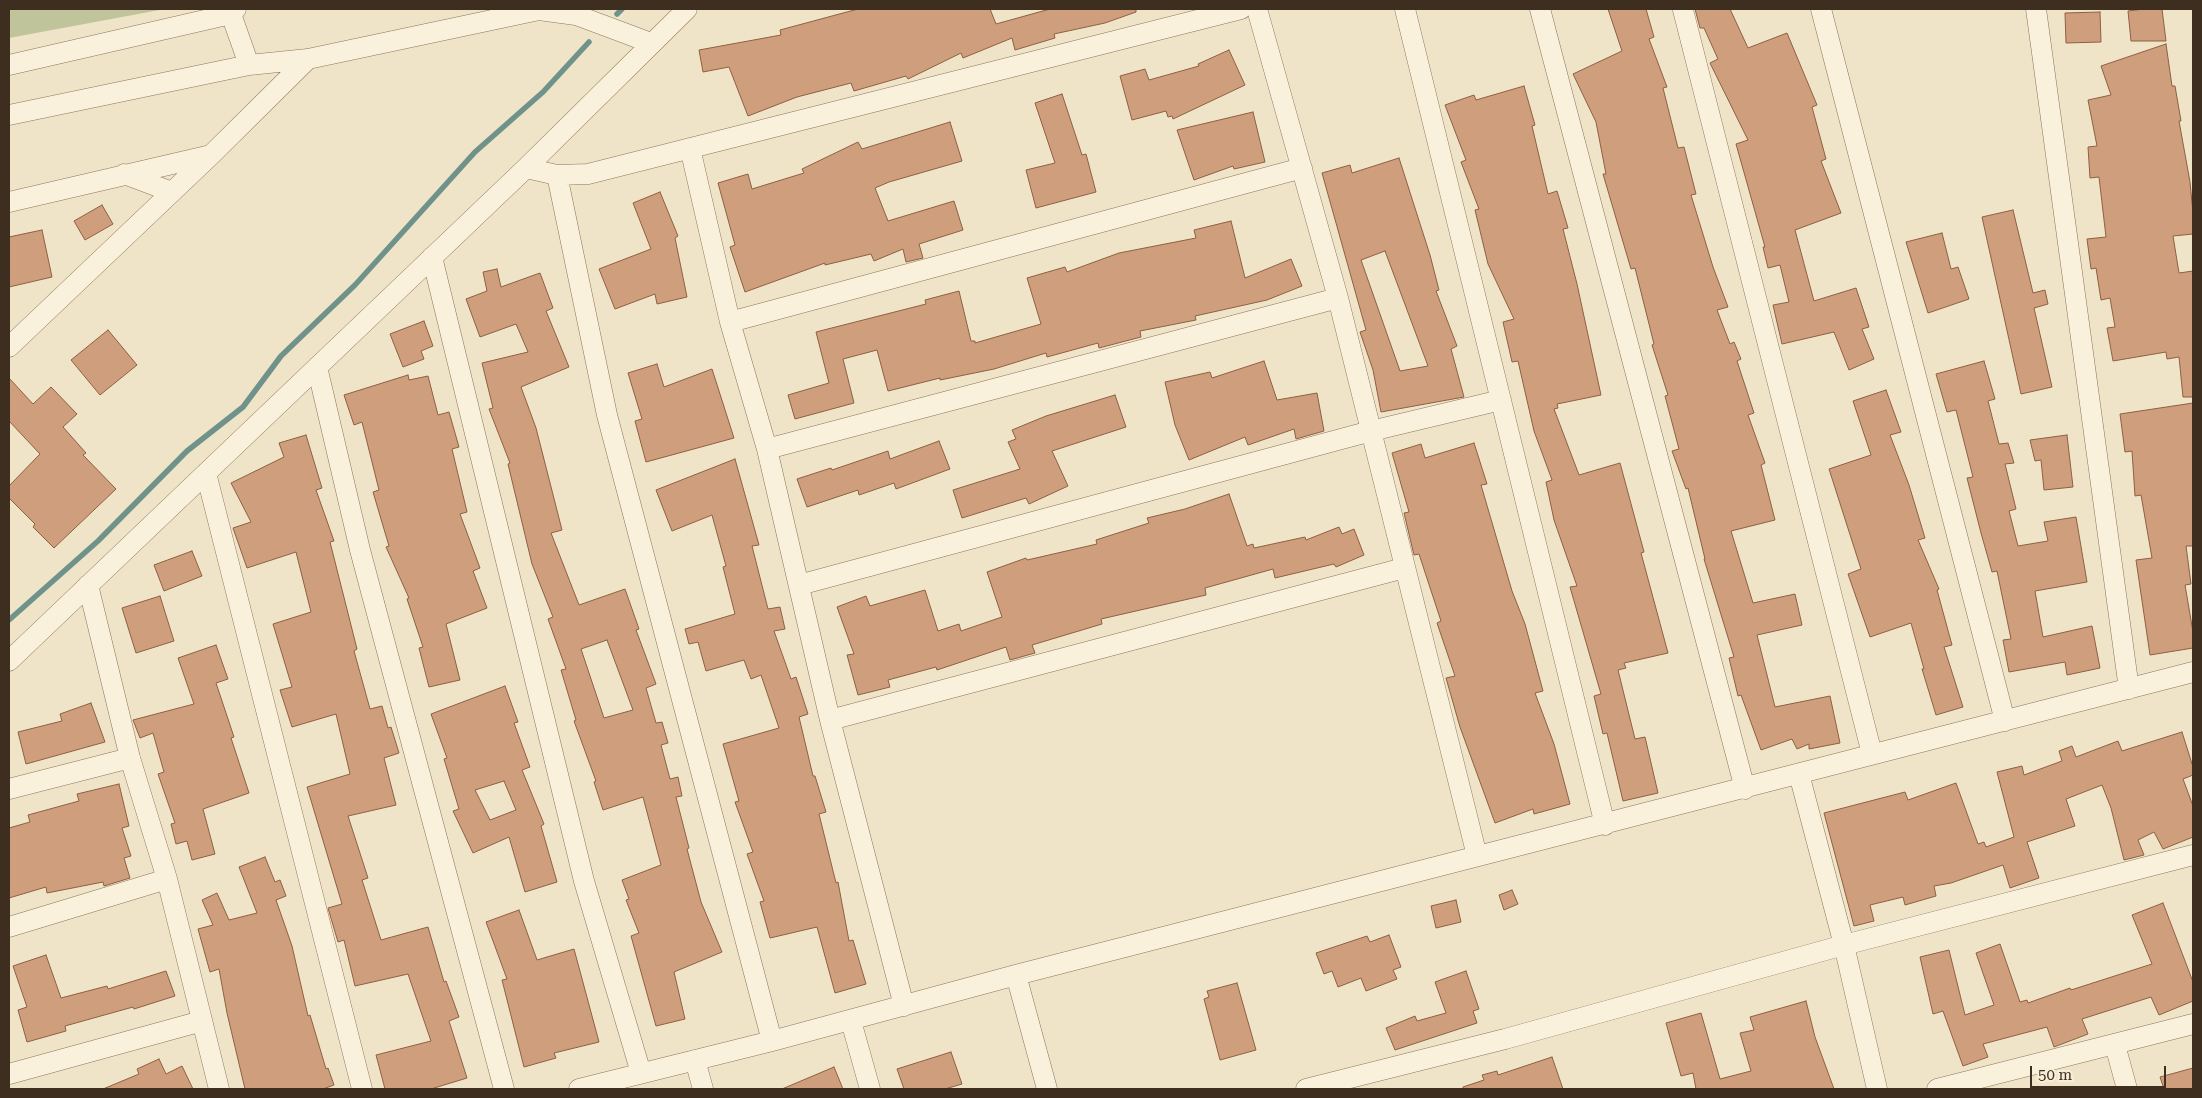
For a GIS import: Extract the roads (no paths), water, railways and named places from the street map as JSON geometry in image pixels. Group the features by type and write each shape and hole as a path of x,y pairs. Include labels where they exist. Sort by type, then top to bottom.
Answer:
{"street":[{"path":"9,661 526,168 687,9"},
{"path":"526,168 557,175 588,174 1241,9"},
{"path":"1257,9 1338,298 1404,568 1478,856"},
{"path":"1404,9 1502,400 1605,824"},
{"path":"1540,9 1744,789"},
{"path":"1821,9 2005,721"},
{"path":"2036,9 2129,689"},
{"path":"9,115 250,65 308,59 538,10 576,15 651,44"},
{"path":"1683,10 1872,754"},
{"path":"9,65 234,12 250,65"},
{"path":"9,346 211,155 308,59"},
{"path":"690,148 730,322 767,448 830,720 904,1006"},
{"path":"9,202 211,155"},
{"path":"730,322 1302,168"},
{"path":"124,174 172,192"},
{"path":"557,175 607,415 772,1041"},
{"path":"432,257 584,881 641,1073"},
{"path":"767,448 1338,298"},
{"path":"317,367 363,560 504,1089"},
{"path":"799,586 1371,431 1502,400"},
{"path":"206,473 362,1089"},
{"path":"830,720 1404,568"},
{"path":"88,585 130,758 167,879 219,1089"},
{"path":"579,1089 851,1021 1016,974 1744,789 1872,754 2193,672"},
{"path":"9,789 130,758"},
{"path":"1799,774 1844,945 1876,1089"},
{"path":"1306,1089 1505,1039 1844,945 2193,855"},
{"path":"9,927 167,879"},
{"path":"1016,974 1047,1089"},
{"path":"9,1074 202,1021"},
{"path":"851,1021 870,1089"},
{"path":"1938,1089 2193,1024"},
{"path":"2115,1045 2127,1089"},
{"path":"696,1060 703,1089"}],"waterway":[{"path":"617,14 622,9"},
{"path":"9,620 98,541 187,451 243,407 281,356 355,285 475,152 543,92 589,42"}]}
